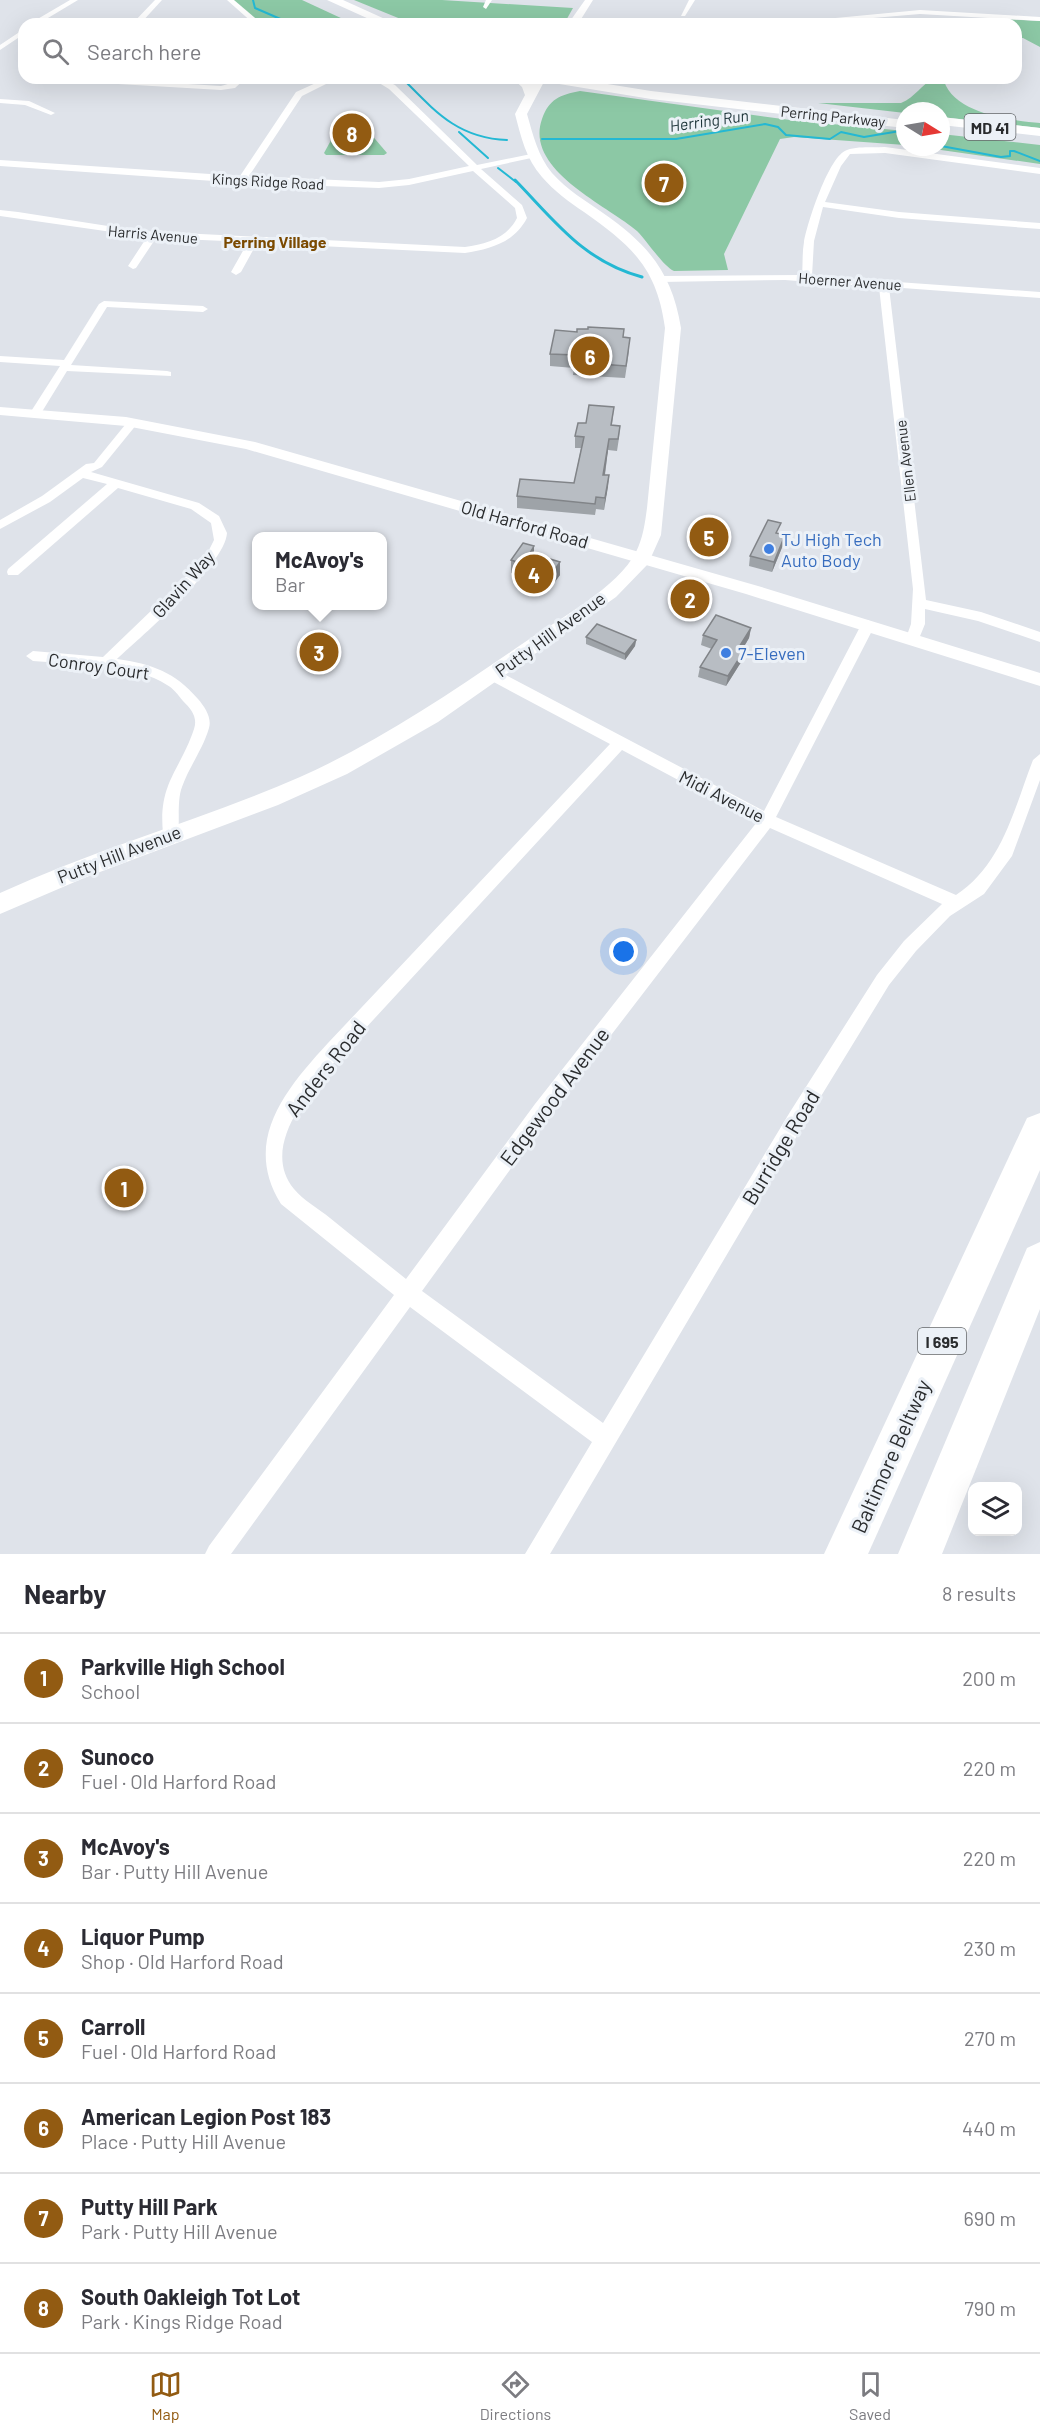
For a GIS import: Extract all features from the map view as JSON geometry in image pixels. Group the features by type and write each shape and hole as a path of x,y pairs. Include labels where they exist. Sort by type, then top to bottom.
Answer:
{"highway":[{"name":"Baltimore Beltway","path":"846,1554 1040,1130"},
{"path":"920,1554 1040,1261"}],"main road":[{"path":"327,2 357,18"},
{"path":"327,2 373,18"},
{"path":"526,84 530,95"},
{"name":"Putty Hill Avenue","path":"0,904 87,864 265,800 329,774 393,738 493,675 599,599 642,558 655,521 673,335 672,310 661,279 632,242 564,192 546,174 533,155 521,114 530,95 542,84"},
{"path":"526,125 535,114 546,84"},
{"name":"Perring Parkway","path":"580,84 618,91 896,123"},
{"name":"Perring Parkway","path":"624,84 896,116"},
{"path":"633,84 658,89"},
{"path":"552,93 572,89 618,91"},
{"name":"MD 41","path":"950,122 1040,132"},
{"name":"MD 41","path":"950,129 1040,139"}],"street":[{"path":"44,18 75,0"},
{"path":"142,18 159,0"},
{"path":"230,0 251,18"},
{"path":"579,18 589,0"},
{"path":"683,15 692,0"},
{"path":"848,18 920,12 1040,19"},
{"path":"0,48 18,35"},
{"path":"152,84 221,88 232,87 235,84"},
{"path":"242,180 299,94 317,84"},
{"path":"385,84 402,95 474,168"},
{"path":"0,102 26,103 51,113"},
{"path":"807,278 809,241 822,204 842,157 853,151 885,150 1040,171"},
{"name":"Kings Ridge Road","path":"0,163 242,180 379,185 409,182 533,155"},
{"name":"Harris Avenue","path":"0,213 39,216 101,230 153,235 465,250 494,243 517,228 522,218 521,209 474,168"},
{"path":"822,204 898,215 1040,226"},
{"path":"133,266 153,235"},
{"path":"236,272 253,241"},
{"name":"Hoerner Avenue","path":"661,279 733,276 807,278 1040,295"},
{"name":"Ellen Avenue","path":"884,284 920,603 914,638"},
{"path":"36,413 104,304 202,309"},
{"path":"0,359 167,374"},
{"name":"Old Harford Road","path":"0,411 127,422 250,446 914,638 1040,680"},
{"path":"0,525 98,465 127,422"},
{"name":"Glavin Way","path":"87,470 116,483 205,511 215,519 220,528 215,550 202,567 104,664"},
{"path":"13,572 116,483"},
{"path":"920,603 981,617 1040,637"},
{"name":"Edgewood Avenue","path":"217,1554 542,1110 767,820 868,625"},
{"name":"Conroy Court","path":"33,656 136,668 169,679 201,713 202,728 169,799 171,833"},
{"name":"Midi Avenue","path":"493,675 767,820 957,903"},
{"name":"Anders Road","path":"605,1438 408,1293 288,1197 274,1169 279,1129 290,1107 320,1067 428,947 620,743"},
{"name":"Burridge Road","path":"537,1554 797,1118 883,980 926,928 978,889 1006,852 1040,760"}],"green space":[{"path":"230,0 302,0 341,18 252,18"},
{"path":"354,0 442,0 573,8 567,18 398,18"},
{"path":"1022,20 1040,21 1040,47 1023,38"},
{"path":"925,84 946,84 959,101 971,108 999,117 1040,123 1040,128 950,118 950,102 903,102"},
{"path":"580,91 790,120 896,130 896,144 794,137 780,139 724,254 728,270 674,271 660,259 637,231 572,184 556,170 545,154 540,137 542,119 552,102 567,94"},
{"path":"818,103 896,103 896,112"},
{"path":"352,112 387,153 384,155 326,155 324,153 346,113"},
{"path":"950,135 1040,145 1040,164 950,151"}],"building":[{"path":"588,327 624,329 623,337 630,338 626,366 574,362 575,355 550,354 555,330 577,332 577,329 588,329"},
{"path":"589,405 614,407 611,425 620,426 618,439 609,439 603,475 609,475 605,498 596,497 595,504 517,496 520,479 574,483 584,437 575,436 578,423 586,423"},
{"name":"TJ High Tech Auto Body","path":"768,520 781,523 776,533 785,535 774,562 750,556"},
{"path":"523,543 534,546 530,553 560,562 549,578 520,569 523,564 511,560"},
{"path":"688,584 704,589 694,608 678,603"},
{"name":"7-Eleven","path":"716,615 751,628 739,647 745,649 728,676 700,667 717,640 703,635"},
{"path":"597,624 636,640 625,654 586,637"}],"waterway":[{"name":"Herring Run","path":"253,0 255,8 278,18"},
{"name":"Herring Run","path":"408,84 448,121 474,134 507,140"},
{"name":"Herring Run","path":"542,139 676,139 765,124 778,127 786,135 830,139 841,132 864,137 896,132"},
{"path":"459,132 488,158"},
{"name":"Herring Run","path":"950,148 1001,157 1010,156 1010,151 1014,151 1040,161"},
{"path":"498,168 516,182"},
{"path":"515,180 571,238 586,250 621,270 642,277"}],"place":[{"name":"South Oakleigh Tot Lot","path":"352,133"},
{"name":"Putty Hill Park","path":"664,183"},
{"name":"American Legion Post 183","path":"590,356"},
{"name":"Carroll","path":"709,537"},
{"name":"TJ High Tech Auto Body","path":"769,549"},
{"name":"Liquor Pump","path":"534,574"},
{"name":"Sunoco","path":"690,599"},
{"name":"McAvoy's","path":"319,652"},
{"name":"7-Eleven","path":"726,653"},
{"name":"Parkville High School","path":"124,1188"}],"district":[{"name":"Perring Village","path":"275,241"}]}
